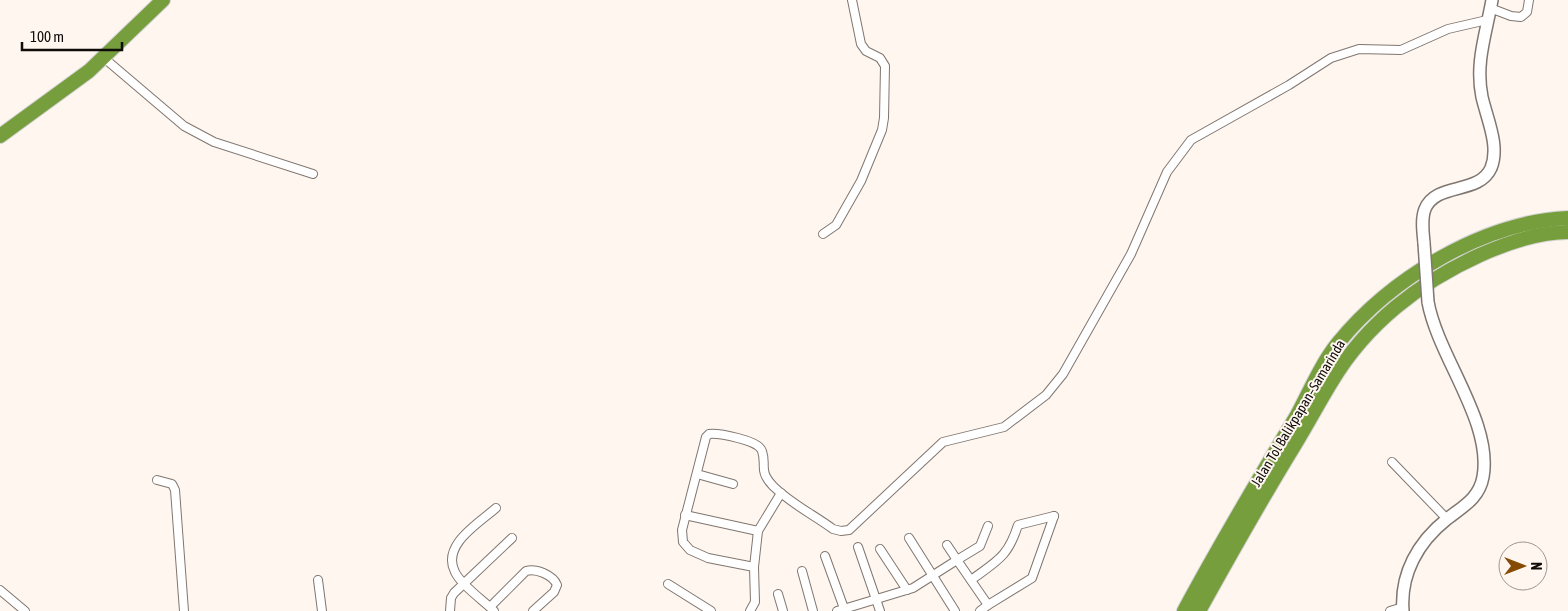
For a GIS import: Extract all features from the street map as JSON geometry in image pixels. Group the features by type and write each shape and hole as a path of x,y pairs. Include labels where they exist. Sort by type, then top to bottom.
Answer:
{"highway":[{"path":"0,136 66,89 104,58 163,0"},
{"name":"Jalan Tol Balikpapan–Samarinda","path":"1184,611 1237,514 1337,344 1365,313 1411,277 1458,249 1526,225 1568,218"},
{"name":"Jalan Tol Balikpapan–Samarinda","path":"1200,611 1249,520 1332,380 1352,351 1376,325 1402,301 1462,264 1493,250 1531,237 1568,232"}],"street":[{"path":"823,234 836,226 860,181 882,130 884,118 885,66 880,58 862,47 852,0"},
{"path":"754,567 708,558 690,550 683,542 682,530 685,515 708,434 718,434 749,441 761,448 765,474 780,493 833,529 849,530 943,442 1004,427 1046,395 1063,374 1131,254 1167,172 1191,140 1289,85 1331,58 1359,48 1401,50 1490,9 1511,16 1521,17 1527,12 1529,0"},
{"path":"1390,611 1403,609 1406,579 1411,561 1427,538 1447,519 1466,506 1476,495 1482,478 1483,452 1480,435 1464,394 1433,326 1428,302 1423,220 1429,203 1442,194 1481,180 1488,173 1492,163 1493,140 1479,82 1479,70 1490,9"},
{"path":"104,58 196,134 214,142 312,174"},
{"path":"1392,462 1447,519"},
{"path":"697,474 733,484"},
{"path":"157,480 172,484 175,490 184,611"},
{"path":"750,611 755,602 754,567 758,531 780,493"},
{"path":"496,508 456,546 455,574 492,609 526,571 530,570 552,578 557,585 554,592 533,611"},
{"path":"685,515 758,531"},
{"path":"971,580 1004,555 1013,541 1018,525 1054,516 1032,578 980,611"},
{"path":"825,556 842,610 907,590 980,546 988,526"},
{"path":"450,611 451,598 512,538"},
{"path":"909,538 931,576 955,611"},
{"path":"947,545 988,605"},
{"path":"858,547 880,611"},
{"path":"880,550 907,590"},
{"path":"802,571 813,611"},
{"path":"318,580 322,611"},
{"path":"668,584 710,611"},
{"path":"0,590 25,611"},
{"path":"778,594 783,611"}]}
